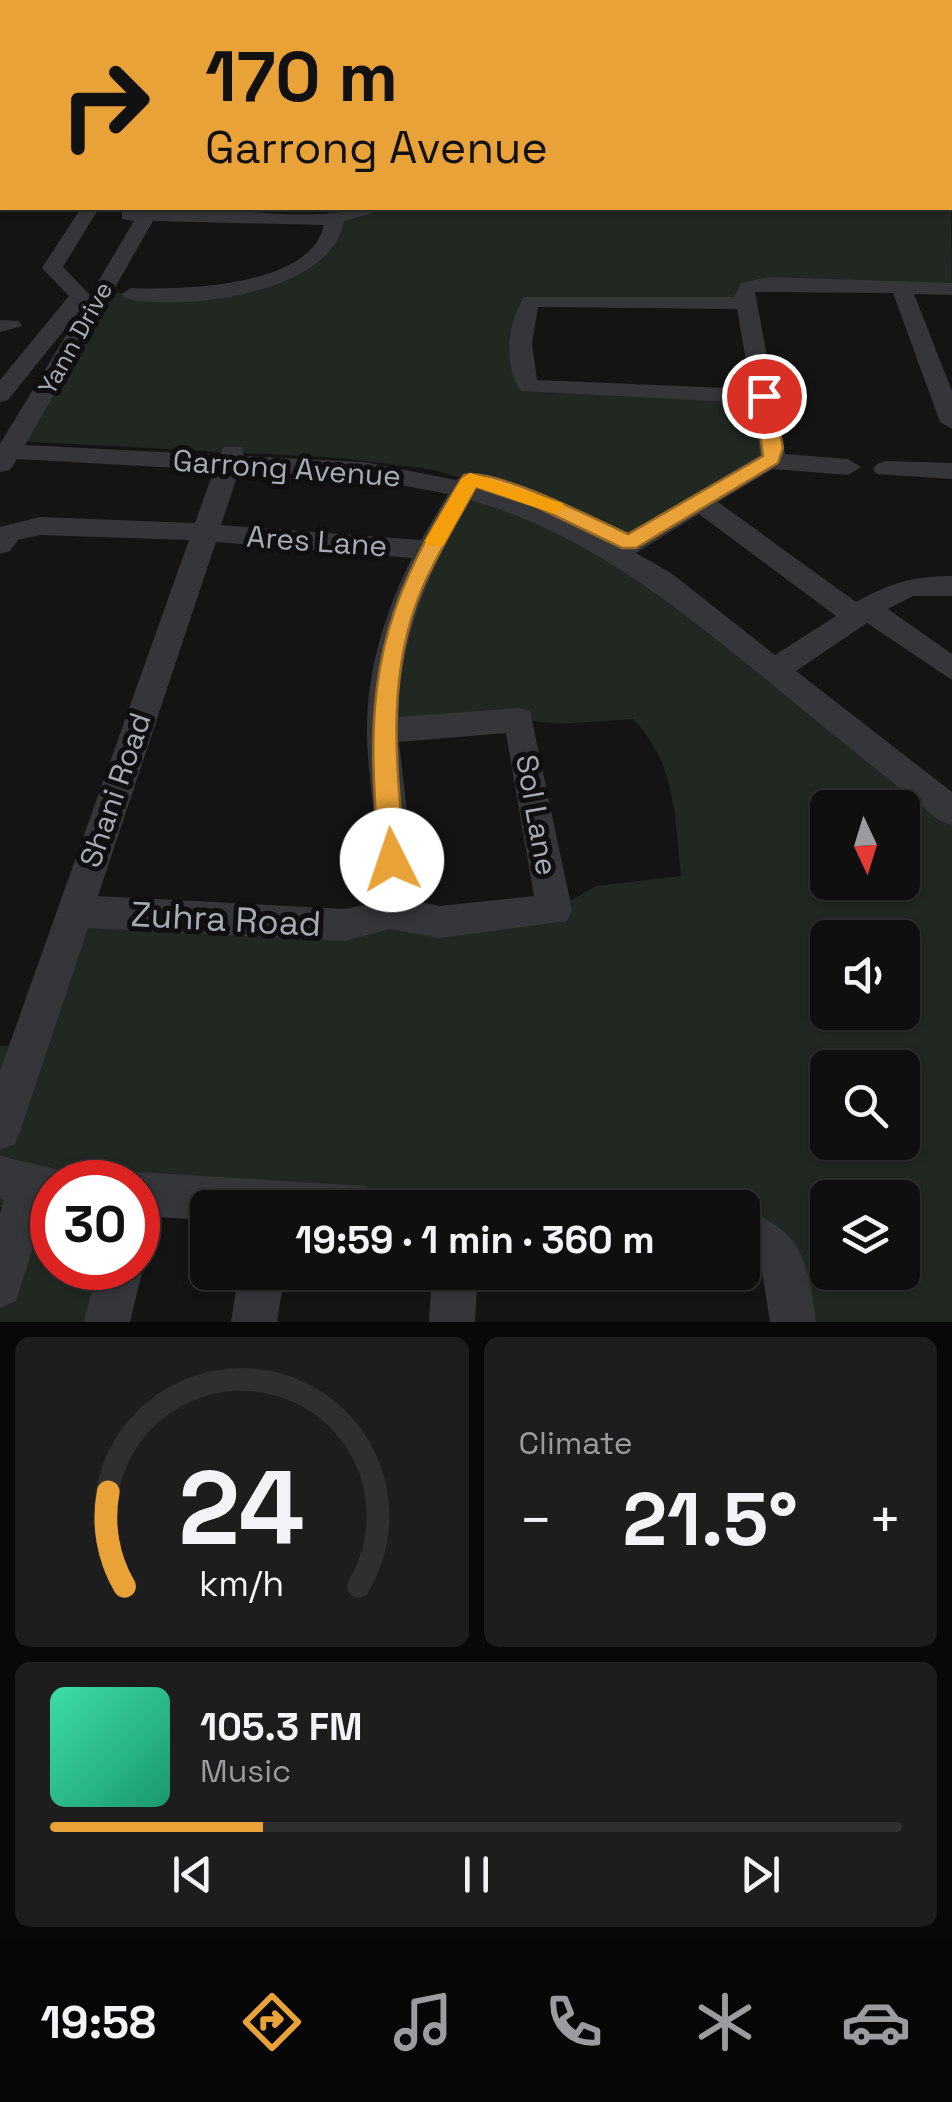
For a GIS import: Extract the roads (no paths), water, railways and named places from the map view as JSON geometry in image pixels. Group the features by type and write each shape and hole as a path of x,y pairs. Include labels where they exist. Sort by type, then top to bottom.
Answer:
{"street":[{"path":"80,295 52,268 89,210"},
{"path":"138,212 335,220 372,210"},
{"name":"Yann Drive","path":"0,396 80,295 138,212"},
{"name":"Yann Drive","path":"5,450 138,212"},
{"path":"130,294 206,296 242,287 319,254 334,234 335,220"},
{"path":"770,461 774,448 744,293 757,284 952,289"},
{"path":"901,288 945,383 952,422"},
{"path":"746,303 531,301 525,311 521,375 529,386 542,388 764,396"},
{"name":"Garrong Avenue","path":"5,450 231,457 467,484 623,547 662,580 952,789"},
{"name":"Shani Road","path":"0,1129 13,1046 73,911 231,457"},
{"path":"623,547 770,461 848,467"},
{"path":"886,469 952,471"},
{"path":"385,912 393,898 382,731 390,659 411,589 467,484"},
{"path":"700,501 952,670"},
{"name":"Ares Lane","path":"0,544 10,533 40,526 204,532 431,550"},
{"path":"783,665 861,612 912,586 952,586"},
{"name":"Garrong Avenue","path":"783,665 952,811"},
{"name":"Sol Lane","path":"382,731 520,720 554,910"},
{"name":"Zuhra Road","path":"73,911 345,925 374,920 385,912 440,922 554,910"},
{"path":"160,1196 190,1198"},
{"path":"0,1285 20,1201"},
{"path":"760,1241 783,1261 793,1322"},
{"path":"107,1322 115,1290"},
{"path":"254,1322 259,1290"},
{"path":"452,1322 454,1290"}]}
